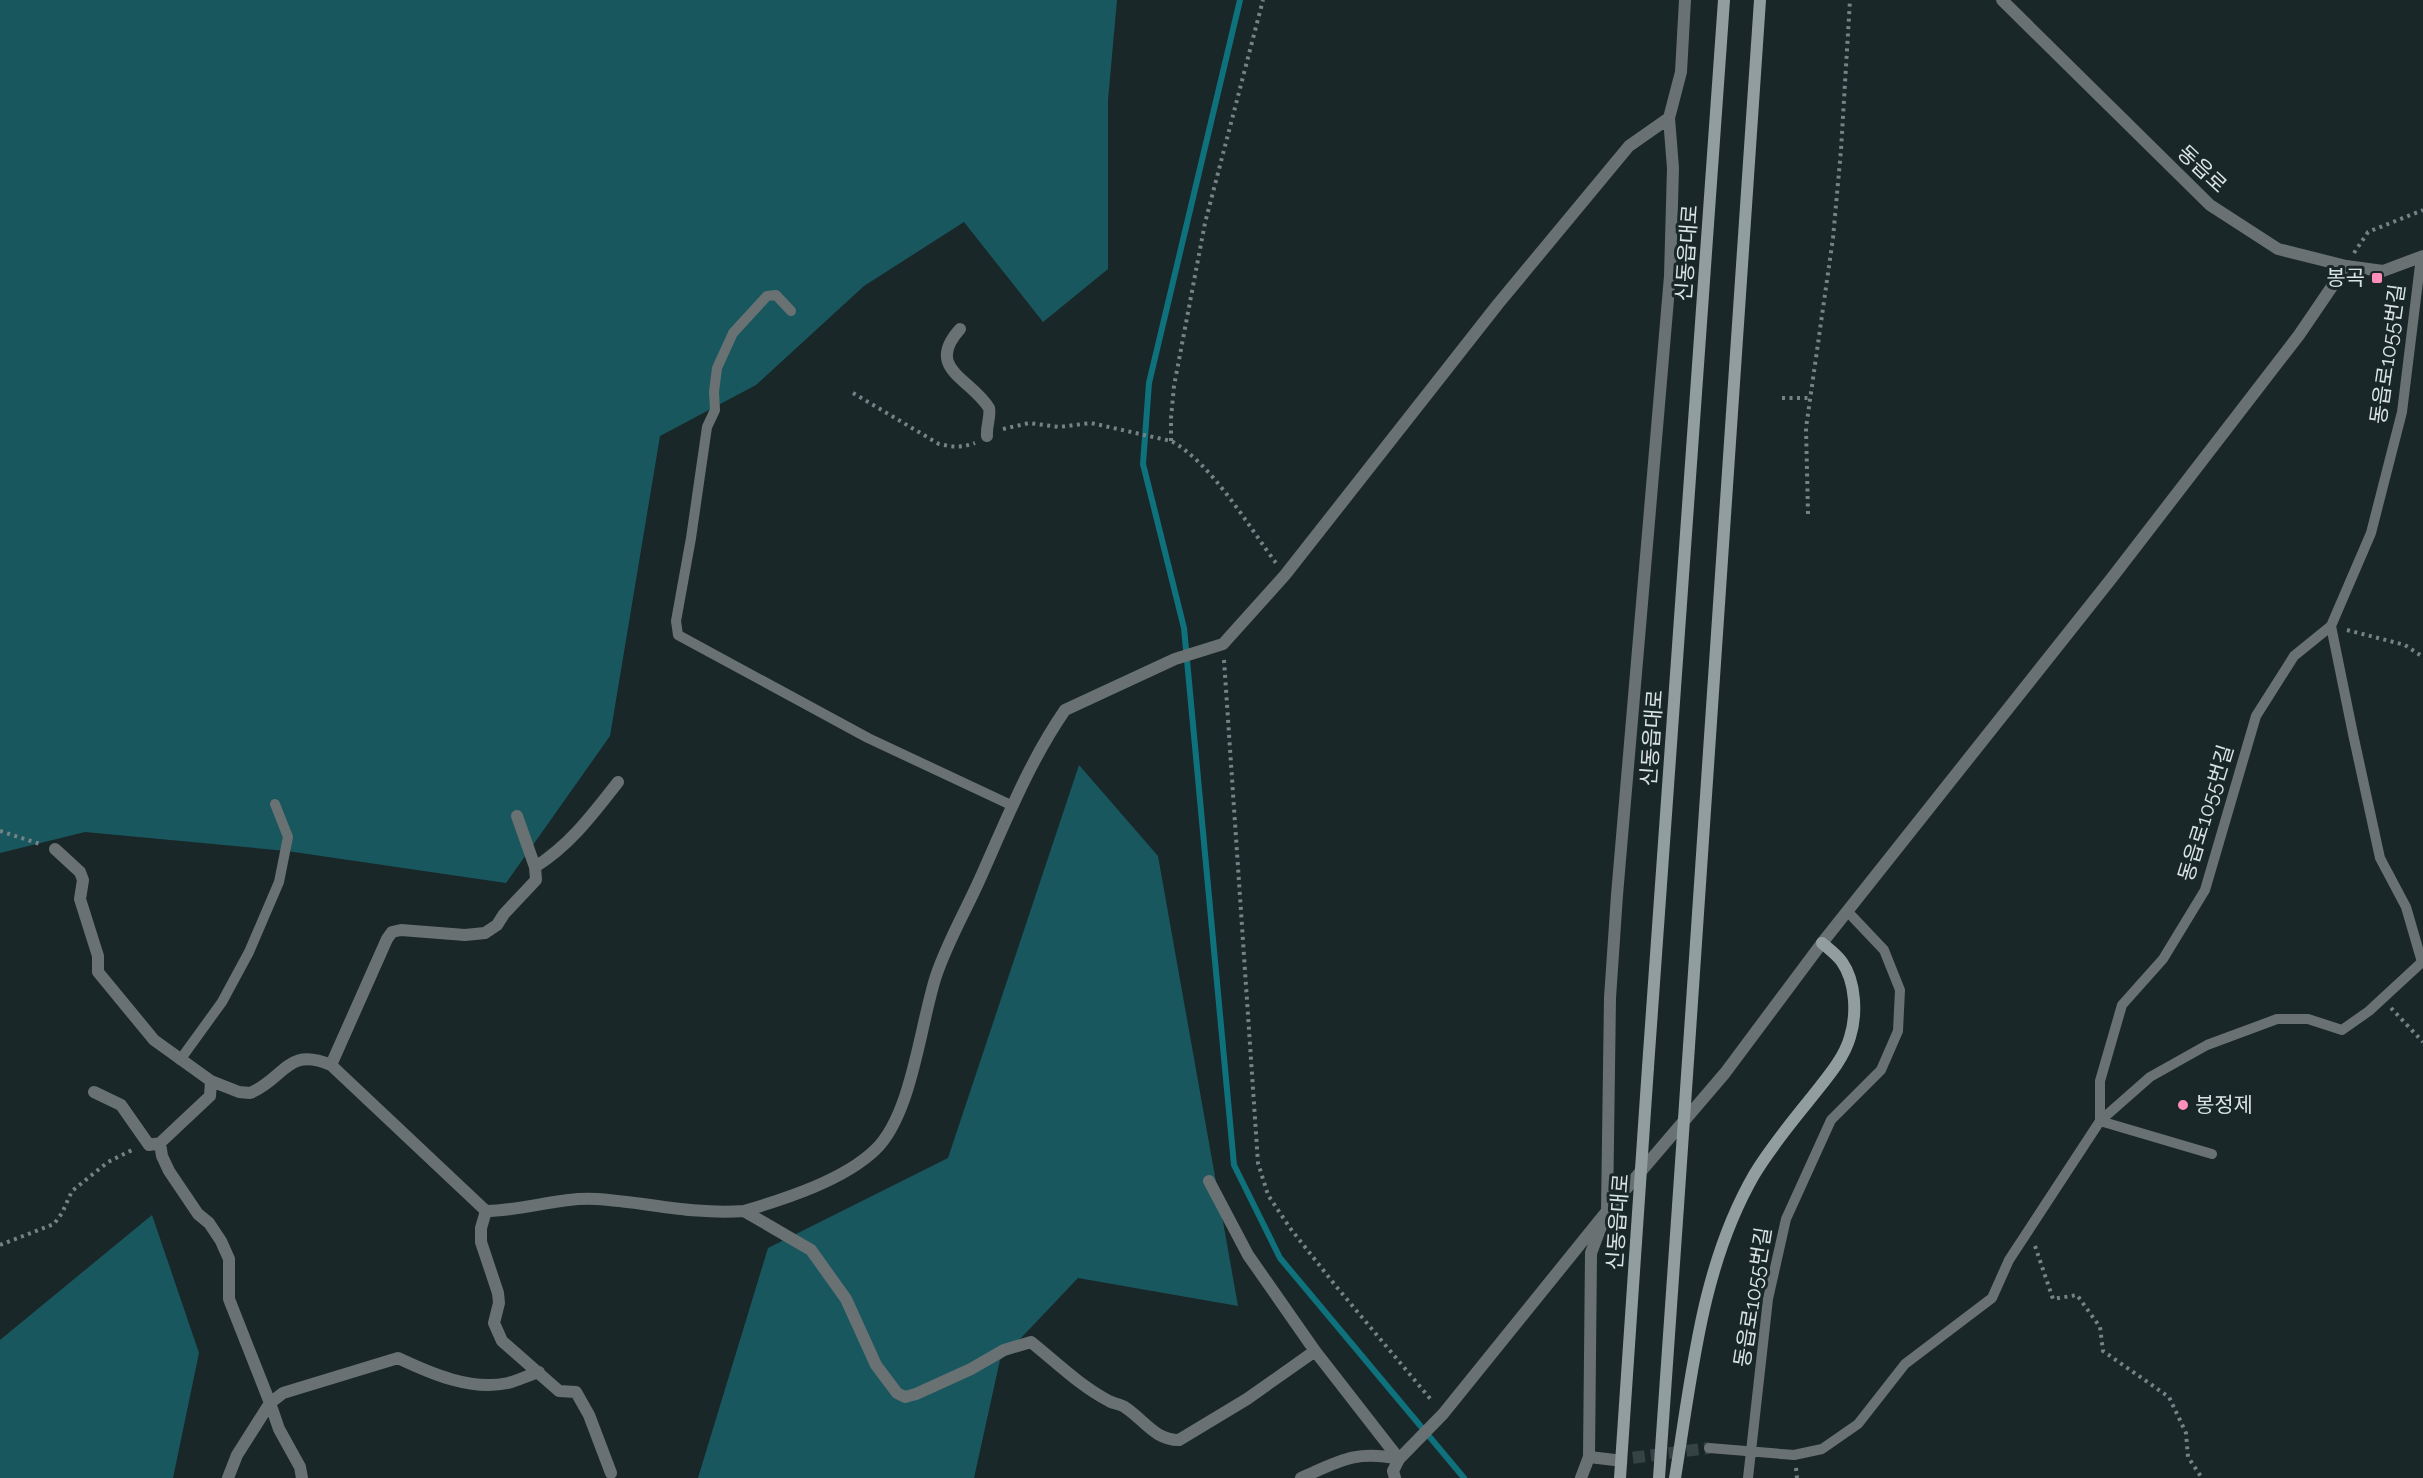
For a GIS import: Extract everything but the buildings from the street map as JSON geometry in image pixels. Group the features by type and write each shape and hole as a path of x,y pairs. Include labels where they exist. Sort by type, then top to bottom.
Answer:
{"main road":[{"name":"신동읍대로","path":"1620,1478 1724,0"},
{"path":"1659,1478 1760,0"},
{"path":"1675,1478 1708,1288 1731,1218 1755,1174 1790,1124 1832,1071 1850,1038 1855,1004 1849,977 1843,963 1822,943"}],"street":[{"path":"1581,1478 1589,1457 1591,1253 1607,1211 1611,998 1617,895 1670,276 1673,168 1669,118 1681,72 1685,0"},
{"name":"동읍로","path":"2002,0 2210,205 2278,249 2346,266 2383,271 2422,256"},
{"path":"55,849 80,872 83,880 80,899 98,956 98,972 154,1040 211,1081 239,1092 250,1093 269,1083 287,1065 299,1059 311,1058 331,1065 486,1211 508,1211 567,1200 596,1199 685,1211 720,1213 744,1211 792,1197 840,1174 874,1151 891,1131 903,1102 936,976 1013,806 1065,710 1088,698 1119,687 1175,659 1217,645 1285,575 1498,304 1629,146 1669,118"},
{"path":"1395,1478 1394,1471 1403,1455 1439,1418 1607,1211 1725,1073 1822,943 2300,335 2346,266"},
{"path":"960,329 946,347 946,355 954,372 989,408 987,436"},
{"path":"535,867 550,858 580,831 618,782"},
{"path":"331,1065 387,939 393,932 410,930 465,935 485,933 497,925 504,914 536,880 535,867 517,816"},
{"path":"155,1144 210,1096 211,1081"},
{"path":"94,1092 121,1105 155,1144 169,1171 198,1214 209,1223 225,1250 229,1259 229,1299 279,1429 300,1467 302,1478"},
{"path":"1209,1181 1248,1255 1315,1351 1403,1455"},
{"path":"486,1211 481,1228 481,1242 498,1293 499,1303 494,1323 502,1341 559,1391 576,1392 589,1415 611,1473"},
{"path":"744,1211 811,1250 846,1299 876,1365 897,1393 905,1396 916,1394 972,1369 1004,1350 1031,1342 1078,1381 1109,1401 1125,1407 1159,1436 1167,1440 1179,1440 1247,1399 1315,1351"},
{"path":"228,1478 237,1455 270,1402 284,1393 398,1358 421,1369 479,1385 508,1383 539,1372"},
{"path":"1301,1478 1342,1460 1361,1455 1403,1455"},
{"path":"1589,1457 1615,1460"}],"lane":[{"name":"동읍로1055번길","path":"2100,1121 2100,1081 2122,1005 2163,958 2205,890 2256,716 2294,656 2331,626 2371,533 2402,412 2422,256"},
{"path":"791,311 776,295 767,296 733,333 717,368 714,392 715,410 707,427 692,538 676,621 678,635 868,738 1013,806"},
{"path":"1709,1448 1794,1455 1822,1449 1858,1424 1905,1364 1992,1298 2009,1260 2100,1121 2150,1077 2207,1045 2277,1019 2308,1019 2342,1030 2369,1011 2422,962 2406,907 2380,858 2331,626"},
{"path":"180,1060 222,1002 249,952 279,882 288,837 275,804"},
{"name":"동읍로1055번길","path":"1748,1478 1768,1299 1786,1219 1831,1120 1881,1070 1898,1030 1900,990 1884,950 1848,912"},
{"path":"2100,1121 2212,1154"}],"path":[{"path":"1171,441 1174,386 1205,223 1263,0"},
{"path":"1808,514 1806,428 1833,238 1850,0"},
{"path":"2346,266 2368,232 2423,210"},
{"path":"1782,398 1809,398"},
{"path":"1131,433 1171,441 1208,471 1285,575"},
{"path":"2331,626 2405,645 2423,657"},
{"path":"1217,645 1258,1163 1268,1195 1290,1228 1439,1418"},
{"path":"0,831 55,849"},
{"path":"2382,999 2423,1042"},
{"path":"0,1245 54,1224 72,1191 85,1179 108,1162 131,1150 155,1144"},
{"path":"2030,1228 2053,1299 2077,1295 2100,1327 2103,1351 2169,1397 2187,1433 2188,1457 2202,1478"}],"shaded area":[{"path":"0,0 1117,0 1108,100 1108,269 1043,322 964,222 864,286 756,385 660,436 610,736 506,883 287,851 85,832 0,853"},
{"path":"1079,765 1158,856 1238,1306 1078,1278 1000,1360 974,1478 698,1478 768,1248 948,1158"},
{"path":"152,1215 199,1353 173,1478 0,1478 0,1340"}],"waterway":[{"path":"1240,0 1149,383 1143,464 1184,628 1234,1165 1280,1258 1464,1478"}],"tunnel":[{"path":"1615,1460 1709,1448"}],"place":[{"name":"봉곡","path":"2377,278"},
{"name":"봉정제","path":"2183,1105"}]}
